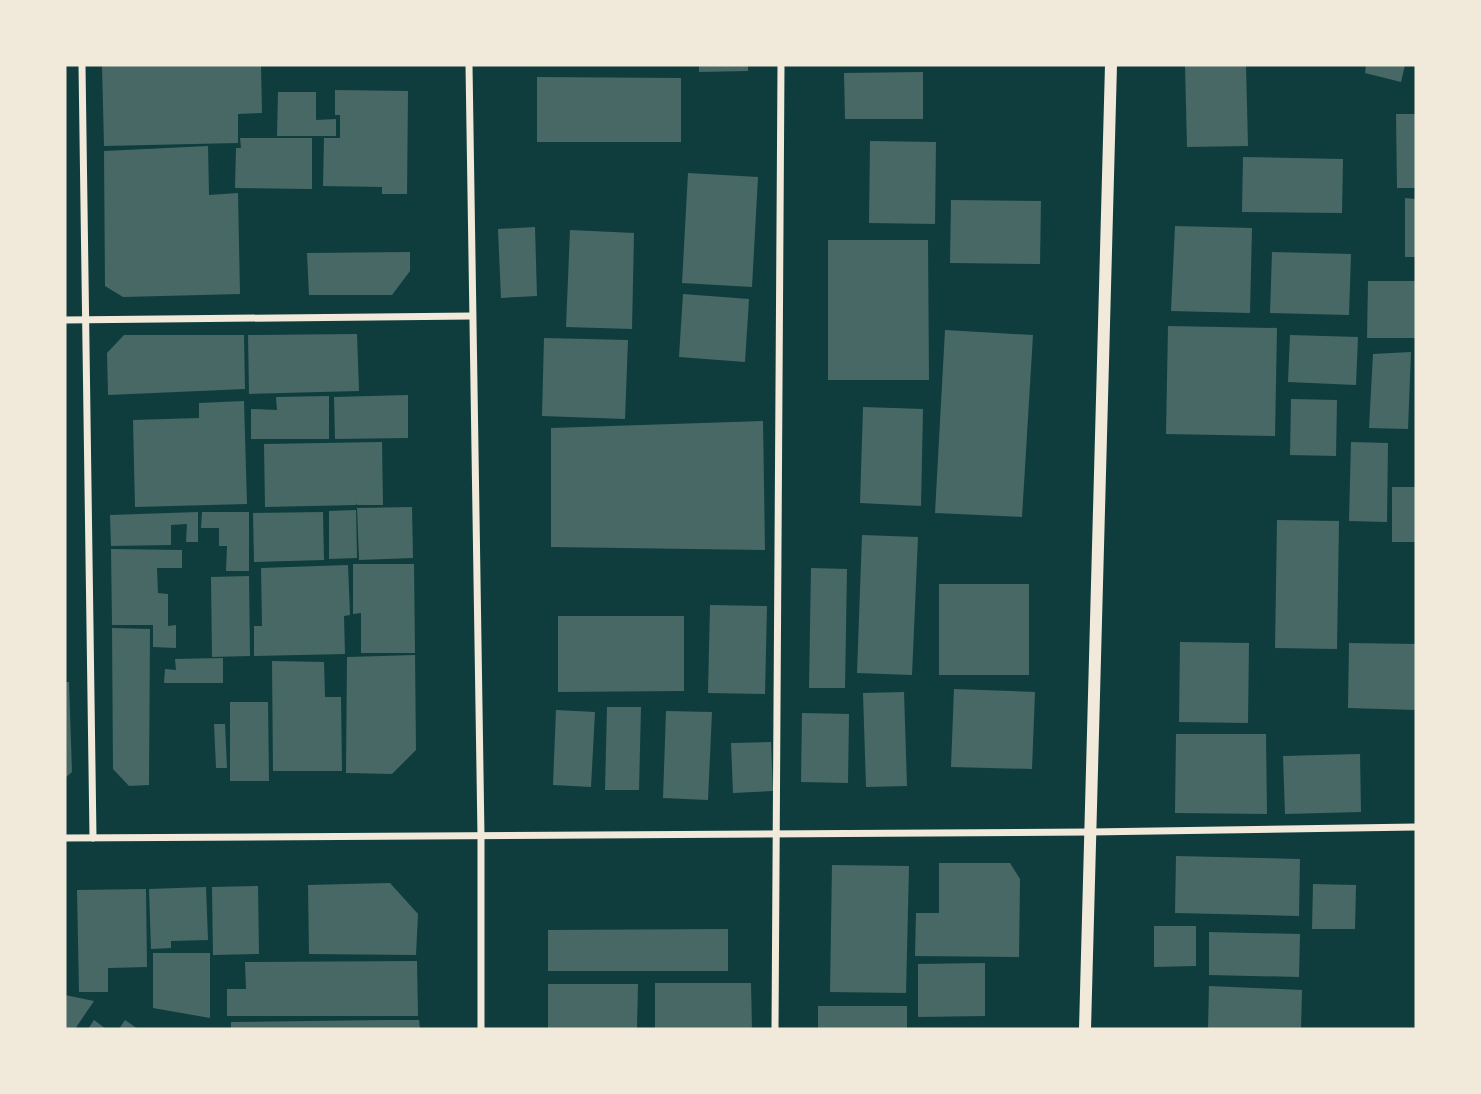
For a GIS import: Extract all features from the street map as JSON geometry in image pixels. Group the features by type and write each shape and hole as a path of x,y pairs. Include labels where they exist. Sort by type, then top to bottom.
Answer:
{"street":[{"path":"82,65 93,838"},
{"path":"469,65 481,836 481,1029"},
{"path":"775,1029 781,65"},
{"path":"1085,1029 1111,65"},
{"path":"65,320 472,316"},
{"path":"65,838 1090,832 1416,827"}],"building":[{"path":"102,65 261,65 262,113 238,114 238,143 104,146"},
{"path":"699,65 748,65 748,71 699,72"},
{"path":"1185,65 1246,65 1248,146 1187,147"},
{"path":"1366,65 1405,65 1401,82 1365,73"},
{"path":"923,72 923,119 845,119 844,73"},
{"path":"537,77 681,78 681,142 537,142"},
{"path":"335,90 408,91 407,194 382,194 382,187 323,186 324,138 340,138 340,115 335,115"},
{"path":"278,92 316,92 316,120 336,119 336,136 277,136"},
{"path":"1396,114 1416,114 1416,188 1397,188"},
{"path":"240,138 312,138 312,189 235,188 236,148 241,148"},
{"path":"870,141 936,142 935,224 869,223"},
{"path":"208,146 209,195 238,193 240,294 123,297 105,286 104,151"},
{"path":"1243,157 1343,159 1342,213 1242,212"},
{"path":"688,173 758,177 752,287 682,283"},
{"path":"1405,198 1416,199 1416,257 1405,257"},
{"path":"951,200 1041,201 1040,264 950,263"},
{"path":"1175,226 1252,228 1250,313 1171,311"},
{"path":"535,227 537,296 501,298 498,229"},
{"path":"570,230 634,233 632,329 566,327"},
{"path":"828,240 928,240 929,380 828,380"},
{"path":"410,252 410,271 392,295 309,295 307,253"},
{"path":"1272,252 1351,254 1349,315 1270,313"},
{"path":"1368,281 1416,281 1416,338 1367,338"},
{"path":"683,294 749,299 745,362 679,357"},
{"path":"1168,326 1277,328 1275,436 1166,434"},
{"path":"945,330 1033,335 1022,517 935,513"},
{"path":"357,334 359,391 249,394 248,335"},
{"path":"124,335 244,335 245,389 108,395 107,353"},
{"path":"1290,335 1358,337 1356,385 1288,382"},
{"path":"544,338 628,340 625,419 542,416"},
{"path":"1411,352 1408,429 1369,428 1373,354"},
{"path":"408,395 408,438 335,439 334,397"},
{"path":"329,396 329,439 251,439 251,409 277,410 276,397"},
{"path":"1291,399 1337,400 1336,456 1290,455"},
{"path":"244,401 247,504 135,507 133,420 199,418 199,403"},
{"path":"863,407 923,409 921,506 860,503"},
{"path":"763,421 765,550 551,547 551,428"},
{"path":"382,442 383,505 356,503 265,507 264,444"},
{"path":"1351,442 1388,443 1387,522 1349,521"},
{"path":"1392,487 1416,487 1416,542 1392,542"},
{"path":"412,507 413,558 359,560 357,508"},
{"path":"356,510 357,558 329,559 329,511"},
{"path":"198,512 198,542 186,542 187,524 171,525 171,545 111,546 110,515"},
{"path":"202,512 249,512 249,571 226,571 227,546 219,546 219,528 201,528"},
{"path":"323,512 324,560 254,562 253,513"},
{"path":"1277,520 1339,521 1337,649 1275,648"},
{"path":"862,535 918,537 912,675 857,673"},
{"path":"111,549 182,550 182,568 157,568 158,593 168,594 168,626 176,625 176,648 153,647 153,625 112,625"},
{"path":"353,564 414,564 415,653 361,653 361,613 353,614"},
{"path":"348,565 350,615 344,616 345,654 254,656 254,626 262,626 261,568"},
{"path":"811,568 847,569 845,688 809,688"},
{"path":"249,576 250,656 212,657 211,577"},
{"path":"939,584 1029,584 1029,675 939,675"},
{"path":"710,605 767,606 765,694 708,693"},
{"path":"558,616 684,616 684,691 558,692"},
{"path":"112,628 150,629 149,785 129,786 113,769"},
{"path":"1180,642 1249,643 1248,723 1179,722"},
{"path":"1349,643 1416,644 1416,710 1348,708"},
{"path":"415,655 416,750 392,774 346,773 347,657"},
{"path":"223,658 223,683 164,683 165,669 176,670 175,659"},
{"path":"272,661 324,662 325,697 341,697 342,771 273,771"},
{"path":"65,682 69,682 72,772 65,778"},
{"path":"954,689 1035,692 1032,769 951,767"},
{"path":"904,692 907,786 866,787 863,693"},
{"path":"230,702 268,702 269,781 230,781"},
{"path":"607,707 641,707 639,790 605,790"},
{"path":"556,710 595,712 591,787 553,785"},
{"path":"666,711 712,712 708,800 663,798"},
{"path":"802,713 849,714 848,783 801,782"},
{"path":"214,724 225,724 227,768 216,768"},
{"path":"1176,734 1266,734 1267,814 1175,813"},
{"path":"771,742 773,791 733,793 731,743"},
{"path":"1360,754 1361,812 1285,814 1283,756"},
{"path":"1176,856 1300,859 1299,916 1175,913"},
{"path":"939,863 1010,863 1020,879 1019,957 915,956 916,913 939,913"},
{"path":"832,865 909,866 906,993 830,992"},
{"path":"390,883 418,914 416,955 309,954 308,885"},
{"path":"1313,884 1356,885 1355,929 1312,929"},
{"path":"258,886 259,954 213,955 212,887"},
{"path":"206,887 208,940 171,941 171,948 151,949 149,889"},
{"path":"146,889 147,967 108,968 108,992 79,992 77,890"},
{"path":"1154,926 1196,926 1196,966 1154,967"},
{"path":"728,929 728,971 548,971 548,930"},
{"path":"1209,932 1300,934 1299,977 1209,975"},
{"path":"153,953 210,953 210,1018 153,1008"},
{"path":"417,961 418,1016 227,1016 227,989 246,989 245,962"},
{"path":"985,963 985,1016 918,1017 918,964"},
{"path":"655,983 751,983 752,1029 655,1029"},
{"path":"548,984 638,984 637,1029 548,1029"},
{"path":"1209,986 1302,990 1301,1029 1208,1029"},
{"path":"65,995 94,1001 75,1029 65,1029"},
{"path":"818,1006 907,1006 907,1029 818,1029"},
{"path":"94,1020 106,1029 88,1029"},
{"path":"125,1020 138,1029 119,1029"},
{"path":"419,1020 420,1029 231,1029 231,1022"}]}
